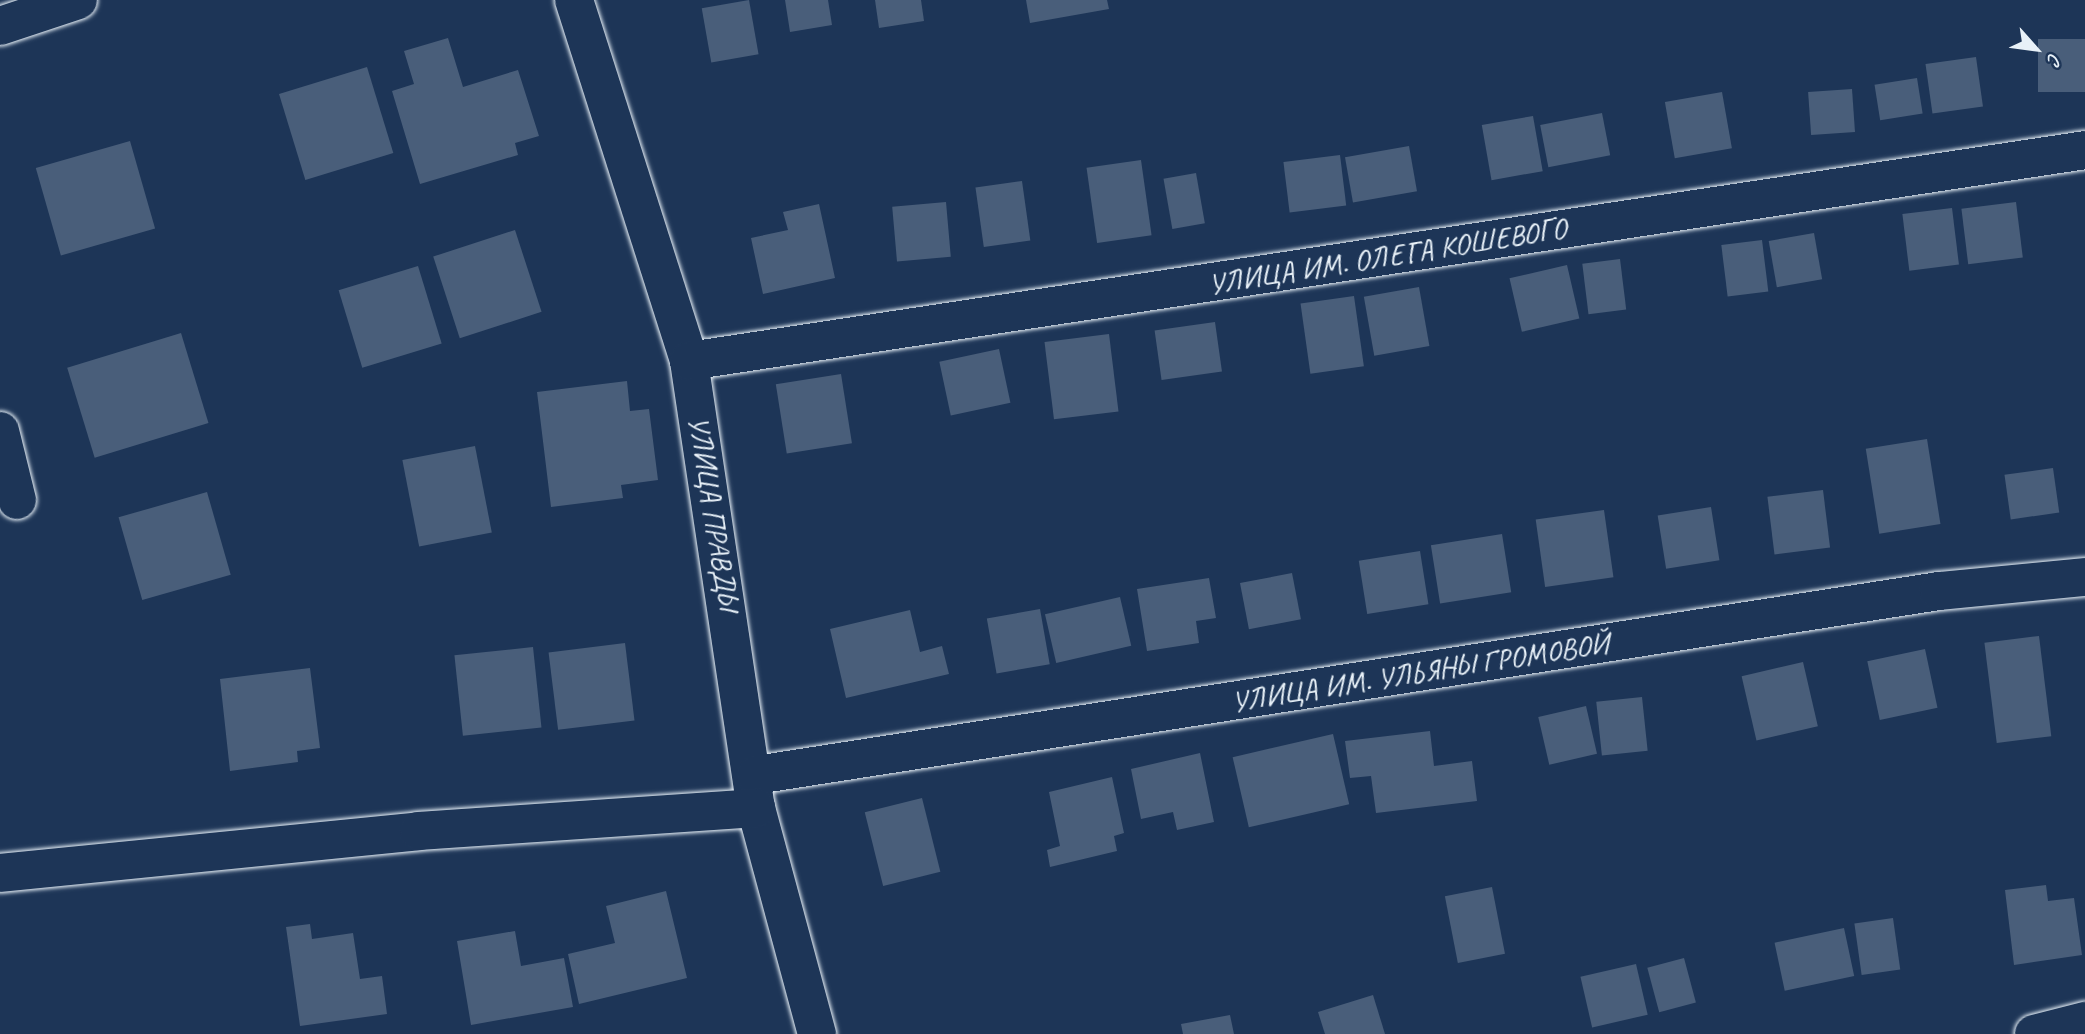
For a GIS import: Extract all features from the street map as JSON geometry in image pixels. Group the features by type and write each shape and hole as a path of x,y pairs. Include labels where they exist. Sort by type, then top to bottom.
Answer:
{"street":[{"path":"0,26 78,0"},
{"name":"УЛИЦА ПРАВДЫ","path":"574,0 689,361 756,792 817,1034"},
{"name":"УЛИЦА ИМ. ОЛЕГА КОШЕВОГО","path":"689,361 2085,150"},
{"path":"0,431 17,500"},
{"name":"УЛИЦА ИМ. УЛЬЯНЫ ГРОМОВОЙ","path":"0,873 419,831 756,792 1939,591 2085,576"},
{"path":"2034,1034 2085,1021"}],"building":[{"path":"749,0 759,54 711,62 702,8"},
{"path":"785,0 828,0 832,25 790,32"},
{"path":"875,0 921,0 924,21 879,28"},
{"path":"1026,0 1107,0 1109,9 1030,23"},
{"path":"448,38 463,87 518,70 539,136 515,143 518,155 420,184 392,91 414,84 404,51"},
{"path":"2038,39 2085,39 2085,92 2038,92"},
{"path":"1976,57 1983,107 1932,114 1925,64"},
{"path":"367,67 393,153 305,180 279,94"},
{"path":"1917,78 1923,114 1880,120 1875,85"},
{"path":"1852,89 1855,132 1811,135 1808,92"},
{"path":"1722,92 1732,148 1675,158 1665,102"},
{"path":"1602,113 1610,155 1548,167 1540,125"},
{"path":"1533,116 1543,171 1492,180 1482,125"},
{"path":"130,141 155,228 61,255 36,168"},
{"path":"1409,146 1417,191 1353,203 1345,157"},
{"path":"1340,155 1346,206 1290,213 1283,162"},
{"path":"1141,160 1152,235 1097,243 1087,168"},
{"path":"1196,173 1205,223 1172,229 1164,179"},
{"path":"1022,181 1030,240 984,247 975,188"},
{"path":"946,202 951,257 897,261 892,207"},
{"path":"2016,202 2023,258 1968,264 1961,209"},
{"path":"819,204 835,278 763,294 751,238 788,230 783,212"},
{"path":"1952,208 1959,265 1909,271 1902,214"},
{"path":"515,230 542,312 460,338 433,257"},
{"path":"1814,233 1822,279 1777,287 1769,241"},
{"path":"1762,240 1768,292 1728,297 1721,245"},
{"path":"1620,259 1626,310 1588,314 1582,264"},
{"path":"1567,265 1579,319 1522,332 1510,278"},
{"path":"418,266 442,343 362,368 339,290"},
{"path":"1419,287 1429,346 1374,356 1364,297"},
{"path":"1354,296 1364,366 1310,374 1301,304"},
{"path":"1215,322 1222,372 1162,380 1155,330"},
{"path":"181,333 208,423 95,458 67,368"},
{"path":"1109,334 1119,411 1054,419 1044,342"},
{"path":"999,349 1010,403 951,415 939,362"},
{"path":"841,374 852,443 787,453 776,384"},
{"path":"627,381 630,411 649,409 658,480 621,485 623,498 551,507 537,392"},
{"path":"1927,439 1940,524 1879,534 1866,449"},
{"path":"475,446 492,532 419,547 402,460"},
{"path":"2053,468 2059,513 2011,519 2004,475"},
{"path":"1823,490 1830,548 1774,554 1767,497"},
{"path":"207,492 231,575 142,600 119,517"},
{"path":"1711,507 1719,560 1666,569 1658,515"},
{"path":"1604,510 1613,577 1545,587 1536,520"},
{"path":"1502,534 1511,592 1440,604 1431,545"},
{"path":"1420,551 1428,604 1367,614 1359,561"},
{"path":"1292,573 1301,619 1249,629 1240,583"},
{"path":"1209,578 1216,618 1196,621 1199,643 1147,651 1137,589"},
{"path":"1120,597 1131,646 1056,663 1045,614"},
{"path":"1040,609 1050,664 997,674 987,618"},
{"path":"910,610 920,652 942,646 949,674 846,698 830,629"},
{"path":"2039,636 2051,736 1997,743 1984,643"},
{"path":"625,643 635,720 558,730 549,652"},
{"path":"533,647 541,728 463,736 454,655"},
{"path":"1925,649 1937,708 1880,720 1867,661"},
{"path":"1803,662 1818,726 1756,740 1742,676"},
{"path":"310,668 320,748 297,751 298,762 230,771 220,679"},
{"path":"1642,697 1648,751 1602,756 1596,702"},
{"path":"1586,706 1597,754 1549,765 1538,717"},
{"path":"1430,731 1434,766 1472,761 1477,801 1376,813 1371,776 1350,778 1345,741"},
{"path":"1333,734 1349,804 1249,827 1233,757"},
{"path":"1200,753 1214,822 1177,830 1173,812 1141,819 1131,769"},
{"path":"1112,777 1124,833 1114,836 1117,851 1050,867 1047,850 1060,846 1049,792"},
{"path":"922,798 940,872 883,886 865,812"},
{"path":"2046,885 2048,901 2074,898 2082,955 2014,965 2005,890"},
{"path":"1492,887 1505,954 1458,963 1445,896"},
{"path":"666,891 687,978 579,1004 568,954 615,943 606,906"},
{"path":"1893,918 1900,969 1862,975 1854,923"},
{"path":"310,924 312,939 353,933 360,979 382,976 387,1014 300,1026 286,927"},
{"path":"1844,928 1854,976 1785,991 1775,943"},
{"path":"515,931 521,966 564,958 573,1007 471,1025 457,941"},
{"path":"1684,958 1696,1002 1659,1012 1647,968"},
{"path":"1636,964 1648,1015 1592,1027 1580,977"},
{"path":"1373,995 1385,1034 1325,1034 1318,1012"},
{"path":"1230,1015 1234,1034 1183,1034 1181,1024"}]}
